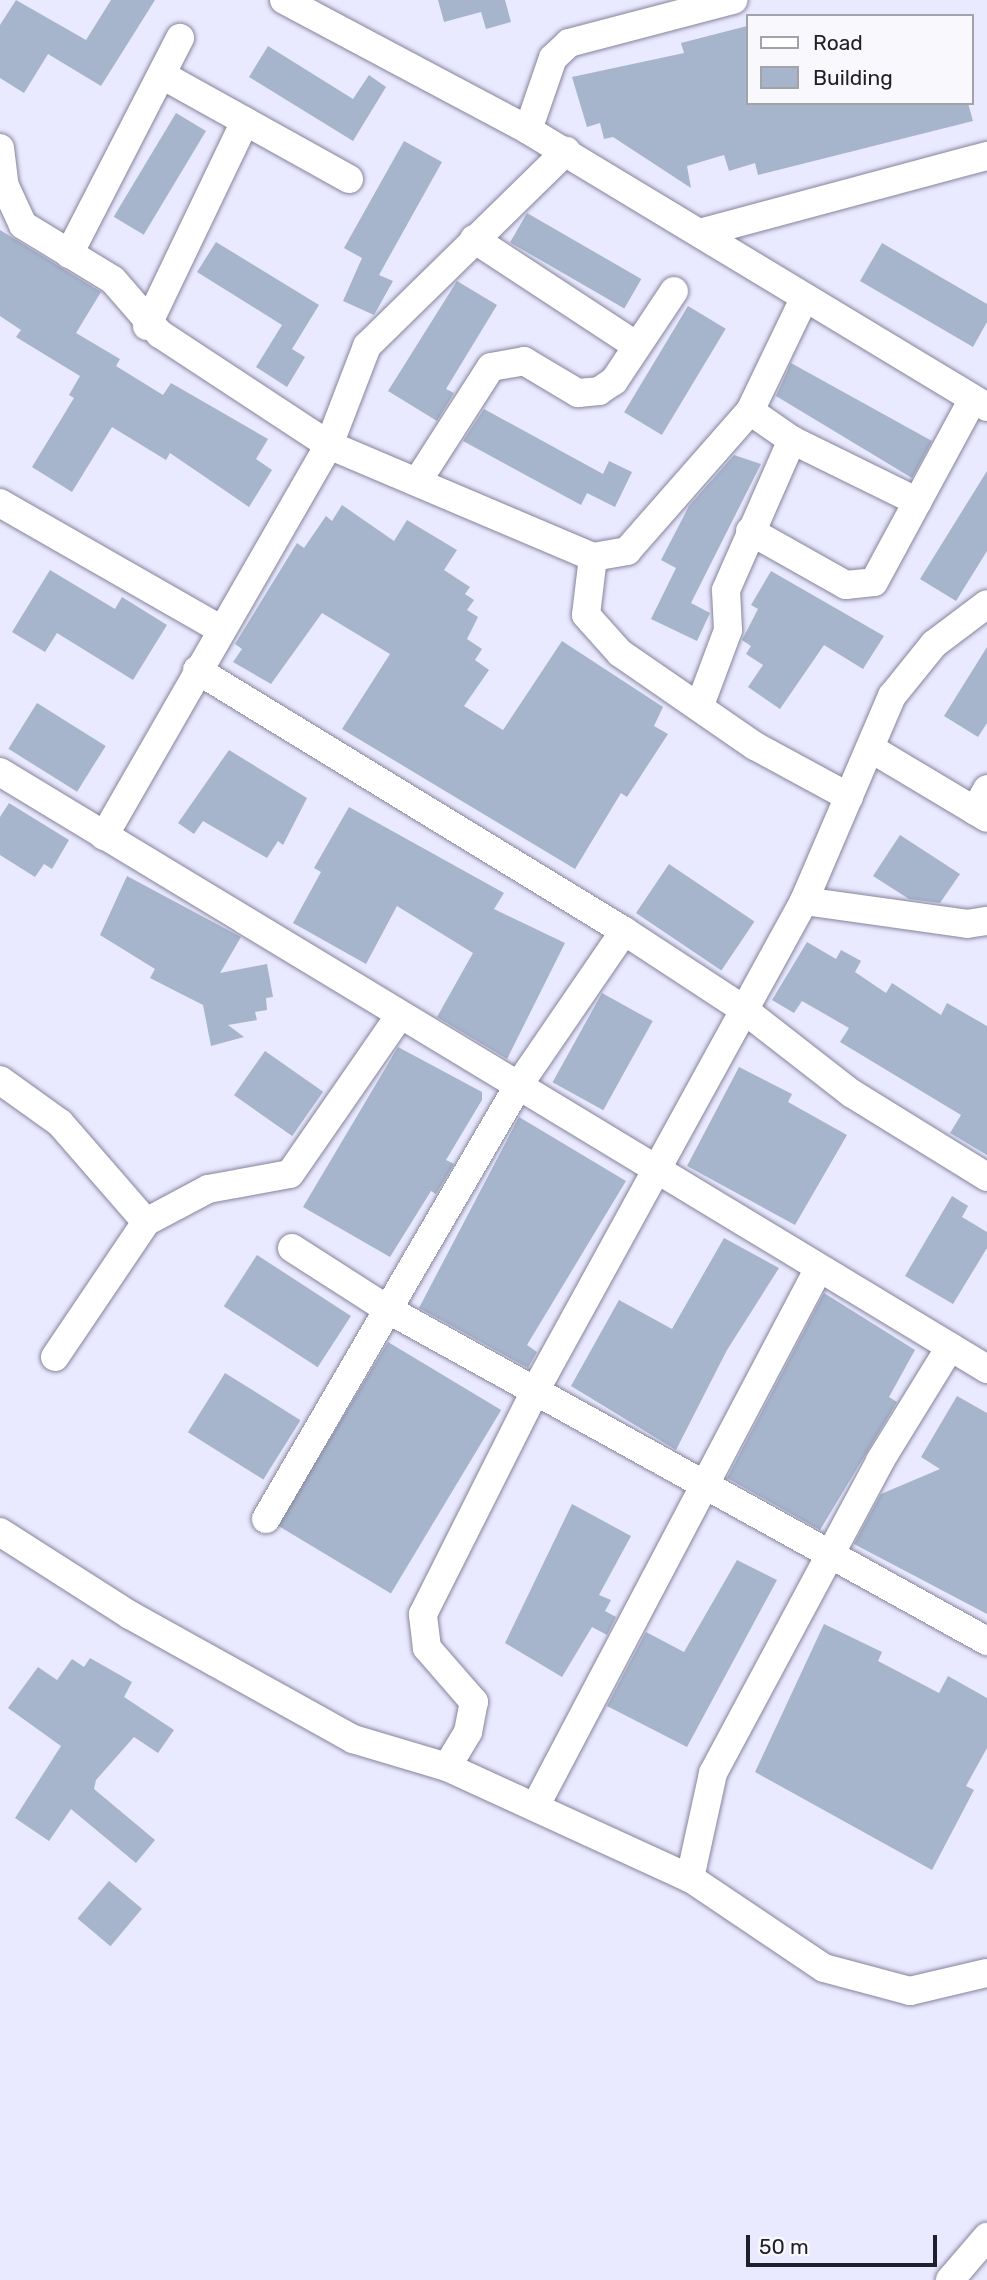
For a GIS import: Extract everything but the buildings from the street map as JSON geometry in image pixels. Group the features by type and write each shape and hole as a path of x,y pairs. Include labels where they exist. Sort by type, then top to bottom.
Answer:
{"street":[{"path":"284,0 566,151 703,232 804,299 980,403 918,502 874,582 861,587 750,531"},
{"path":"337,0 339,28"},
{"path":"528,130 549,68 569,43 733,0"},
{"path":"69,254 180,38"},
{"path":"162,75 349,179"},
{"path":"148,326 245,121"},
{"path":"0,148 12,209 37,236 113,280 148,326 329,446 419,479 593,557 627,551 750,411 804,299"},
{"path":"104,836 220,629 329,446 366,346 566,151"},
{"path":"703,232 987,156"},
{"path":"474,239 637,346"},
{"path":"419,479 491,366 524,361 578,393 592,394 614,381 674,290"},
{"path":"750,411 792,440 918,502"},
{"path":"701,705 728,630 726,590 792,440"},
{"path":"0,503 220,629"},
{"path":"593,557 586,615 620,653 701,705 755,746 849,797"},
{"path":"447,1767 468,1732 474,1702 427,1648 422,1614 535,1391 659,1171 743,1009 804,901 892,696 918,660 987,604"},
{"path":"197,670 624,931 743,1009 851,1093 987,1177"},
{"path":"870,748 983,806"},
{"path":"0,772 987,1370"},
{"path":"804,901 862,912 987,921"},
{"path":"266,1519 518,1086 624,931"},
{"path":"55,1357 146,1222 208,1189 290,1174 400,1015"},
{"path":"0,1080 60,1123 146,1222"},
{"path":"292,1248 387,1309 831,1559 987,1641"},
{"path":"535,1807 819,1268"},
{"path":"690,1878 713,1773 831,1559 880,1461 950,1347"},
{"path":"0,1532 130,1615 353,1739 447,1767 690,1878 824,1968 910,1991 987,1973"},
{"path":"950,2280 987,2237"}]}
